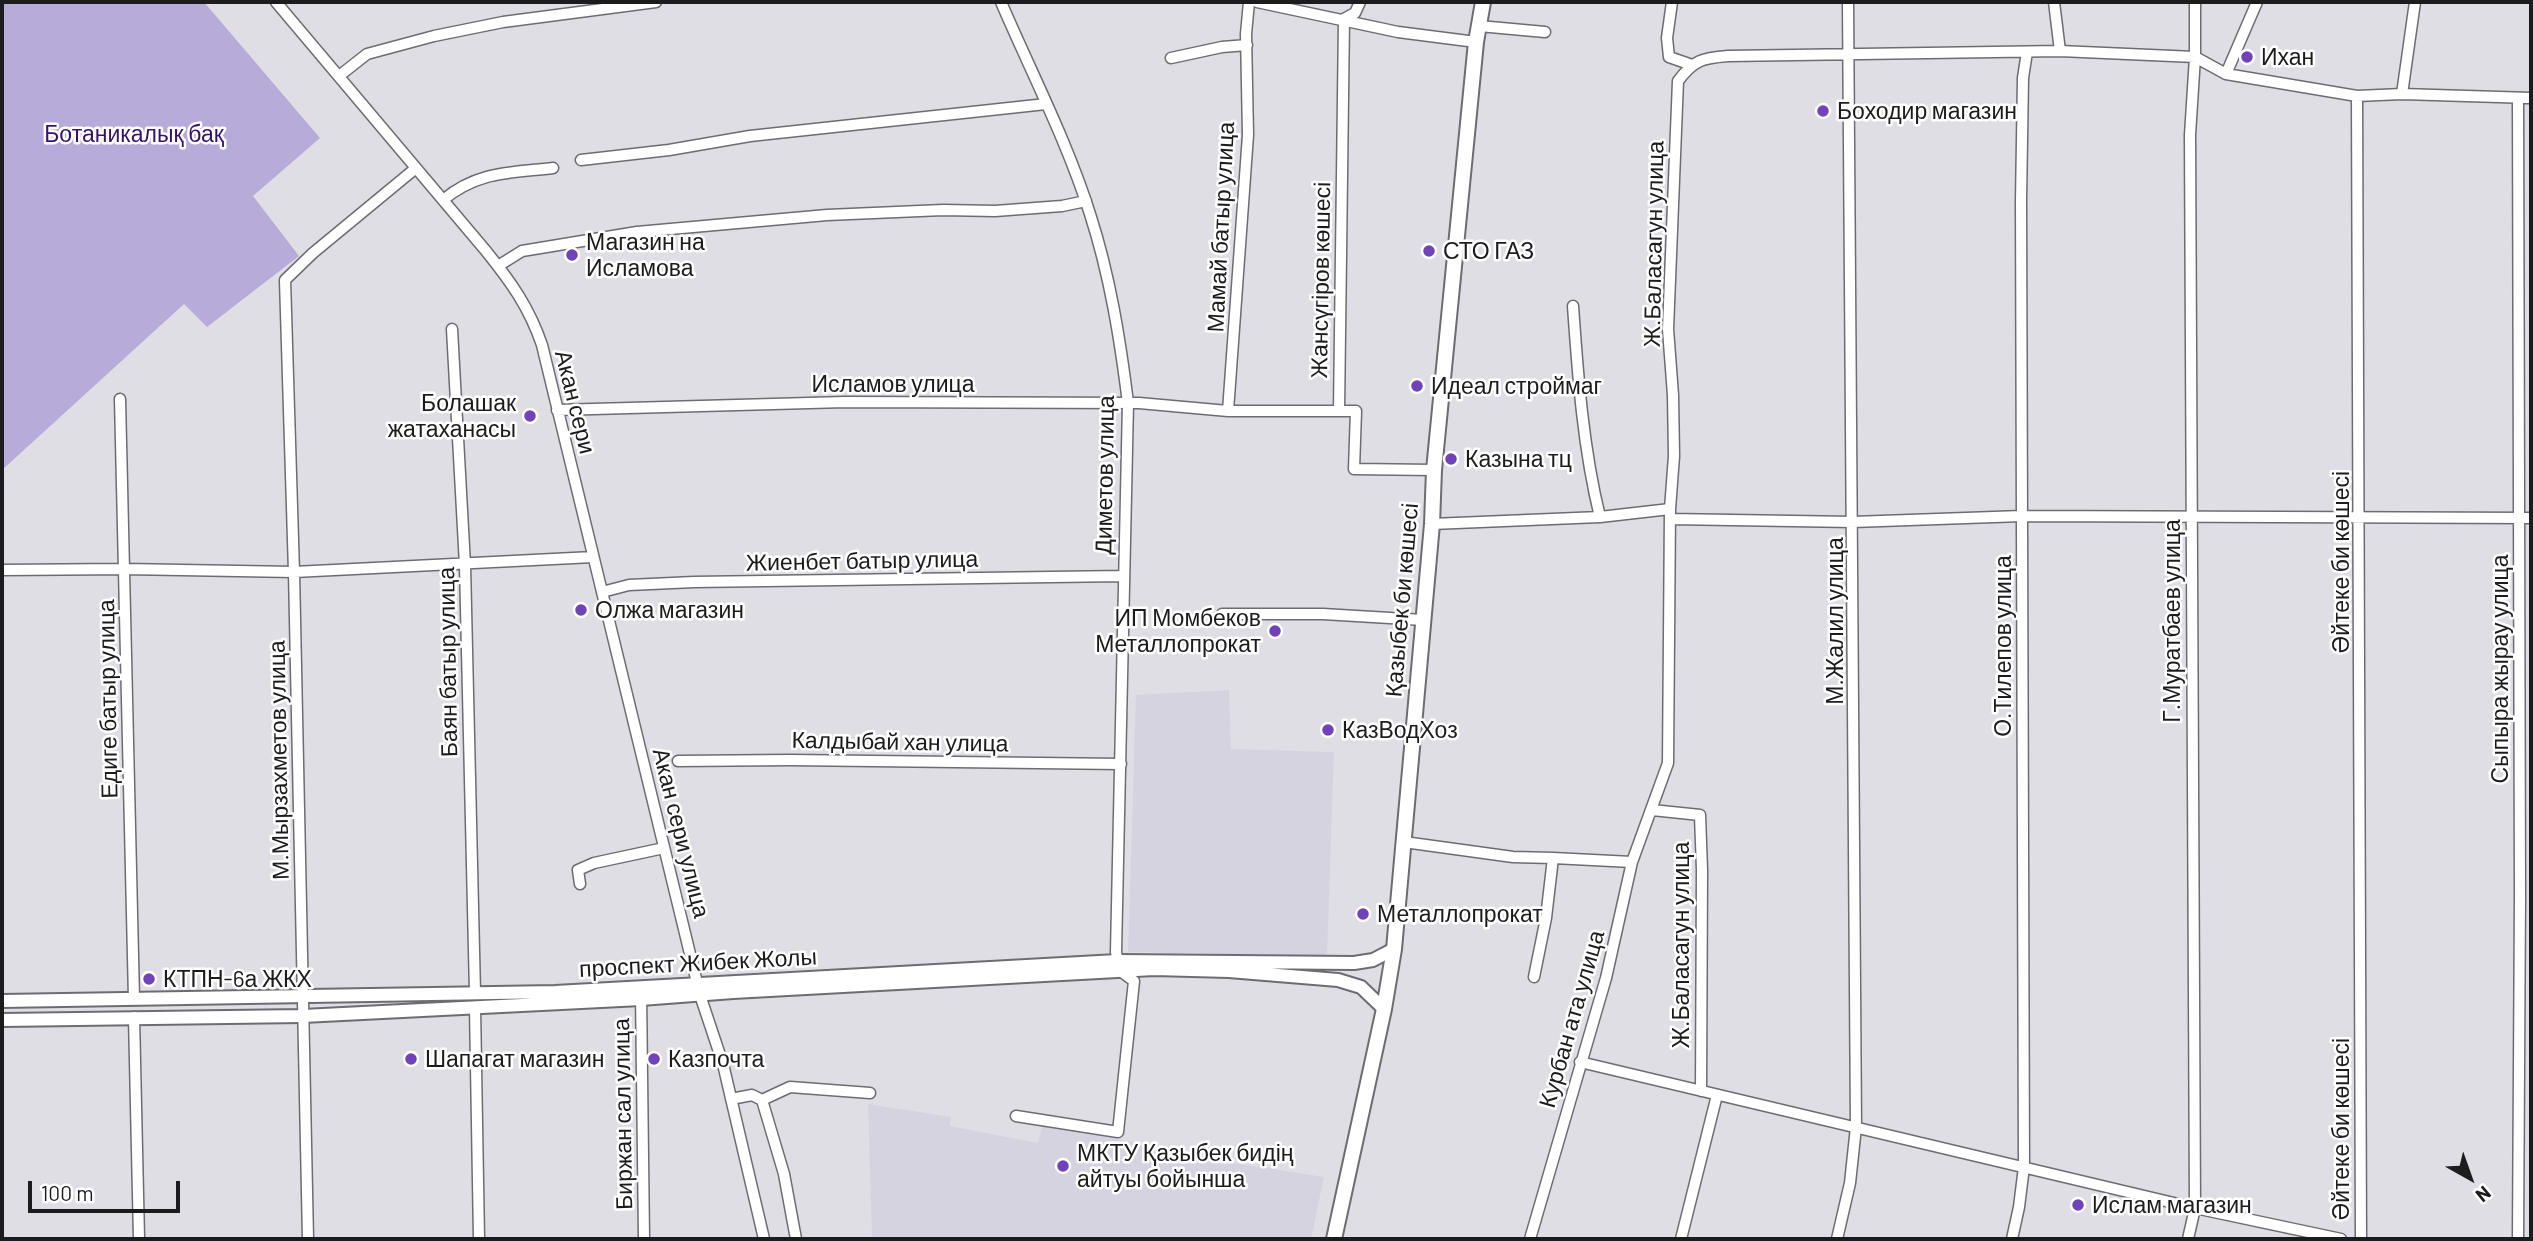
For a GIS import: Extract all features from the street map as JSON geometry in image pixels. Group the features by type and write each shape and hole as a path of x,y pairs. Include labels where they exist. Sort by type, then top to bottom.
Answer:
{"main road":[{"name":"Қазыбек би көшесі","path":"1334,1239 1384,1009 1394,949 1432,524 1434,470 1476,42 1483,2"}],"street":[{"name":"Акан сери","path":"276,2 518,292 542,345 593,557"},
{"path":"339,76 367,54 434,36 503,22 656,2"},
{"name":"Диметов улица","path":"1001,2 1086,201 1118,324 1128,403 1115,952 1118,965"},
{"name":"Мамай батыр улица","path":"1228,411 1248,135 1249,2"},
{"path":"1257,2 1398,32 1476,42"},
{"path":"1344,19 1355,13 1360,2"},
{"path":"1672,2 1667,38 1669,57 1692,65 1703,58 1728,56 1849,52 2060,51 2195,57 2226,74 2357,96 2402,94 2531,99"},
{"name":"М.Жалил улица","path":"1838,1239 1850,1183 1856,1127 1848,2"},
{"path":"2054,2 2060,51"},
{"name":"Г.Муратбаев улица","path":"2188,1239 2195,1209 2190,135 2195,2"},
{"path":"2226,74 2257,2"},
{"path":"2402,94 2415,2"},
{"name":"Жансүгіров көшесі","path":"1344,19 1339,411 1356,411 1354,469 1434,470"},
{"path":"1479,26 1545,32"},
{"path":"1171,58 1222,47 1247,45"},
{"name":"О.Тилепов улица","path":"2012,1239 2024,1167 2021,201 2023,78 2027,52"},
{"name":"Ж.Баласагун улица","path":"1692,65 1678,81 1671,214 1668,329 1674,456 1670,514 1668,763 1652,810 1700,815 1701,1091"},
{"name":"Әйтеке би көшесі","path":"2357,96 2361,1239"},
{"name":"Сыпыра жырау улица","path":"2518,99 2518,1239"},
{"path":"581,160 670,150 750,136 1046,104"},
{"name":"М.Мырзахметов улица","path":"308,1239 295,572 285,280 313,253 416,168"},
{"path":"443,200 460,186 483,177 553,168"},
{"path":"498,266 522,251 637,232 827,215 1009,210 1062,206 1086,201"},
{"path":"1573,306 1591,481 1600,517"},
{"name":"Баян батыр улица","path":"452,330 465,565 479,1239"},
{"name":"Едиге батыр улица","path":"120,399 134,999"},
{"name":"Исламов улица","path":"557,410 845,402 1128,403 1228,411 1339,411"},
{"path":"1432,524 1670,514 1853,522 2022,516 2531,518"},
{"path":"2,570 295,572 593,557"},
{"name":"Акан сери улица","path":"593,557 699,989 723,1065 764,1239"},
{"name":"Жиенбет батыр улица","path":"602,592 629,585 694,582 1123,576"},
{"path":"1222,614 1323,614 1423,620"},
{"name":"Калдыбай хан улица","path":"678,761 1121,764"},
{"name":"Курбан ата улица","path":"1530,1239 1606,978 1632,862 1652,810"},
{"path":"1404,842 1513,857 1632,862"},
{"path":"580,884 578,870 594,863 664,848"},
{"path":"1534,976 1546,918 1553,858"},
{"name":"проспект Жибек Жолы","path":"2,1020 303,1016 475,1000 641,994 1118,965 1354,962 1373,960 1394,949"},
{"path":"1016,1116 1118,1132 1134,981 1118,965"},
{"name":"проспект Жибек Жолы","path":"1118,965 1338,980 1361,987 1384,1009"},
{"name":"Биржан сал улица","path":"641,994 644,1239"},
{"name":"проспект Жибек Жолы","path":"2,1001 302,996 475,1000"},
{"path":"134,1017 139,1239"},
{"path":"1580,1062 2195,1209 2341,1239"},
{"path":"762,1100 790,1087 870,1093"},
{"path":"731,1099 752,1095 762,1100 784,1174 796,1239"},
{"path":"1681,1239 1717,1095"}],"shaded area":[{"path":"1229,690 1231,749 1334,752 1327,956 1128,952 1136,695"},
{"name":"МКТУ Қазыбек бидің айтуы бойынша","path":"868,1104 951,1117 950,1126 1038,1143 1043,1123 1129,1141 1159,1151 1324,1177 1311,1239 872,1239"}],"green space":[{"name":"Ботаникалық бақ","path":"2,2 204,2 320,138 253,196 299,256 207,327 184,304 2,470"}],"place":[{"name":"Ихан","path":"2247,57"},
{"name":"Боходир магазин","path":"1823,111"},
{"name":"СТО ГАЗ","path":"1429,251"},
{"name":"Магазин на Исламова","path":"572,255"},
{"name":"Идеал строймаг","path":"1417,386"},
{"name":"Болашак жатаханасы","path":"530,416"},
{"name":"Казына тц","path":"1451,459"},
{"name":"Олжа магазин","path":"581,610"},
{"name":"ИП Момбеков Металлопрокат","path":"1275,631"},
{"name":"КазВодХоз","path":"1328,730"},
{"name":"Металлопрокат","path":"1363,914"},
{"name":"КТПН-6а ЖКХ","path":"149,979"},
{"name":"Шапагат магазин","path":"411,1059"},
{"name":"Казпочта","path":"654,1059"},
{"name":"МКТУ Қазыбек бидің айтуы бойынша","path":"1063,1166"},
{"name":"Ислам магазин","path":"2078,1205"}]}
